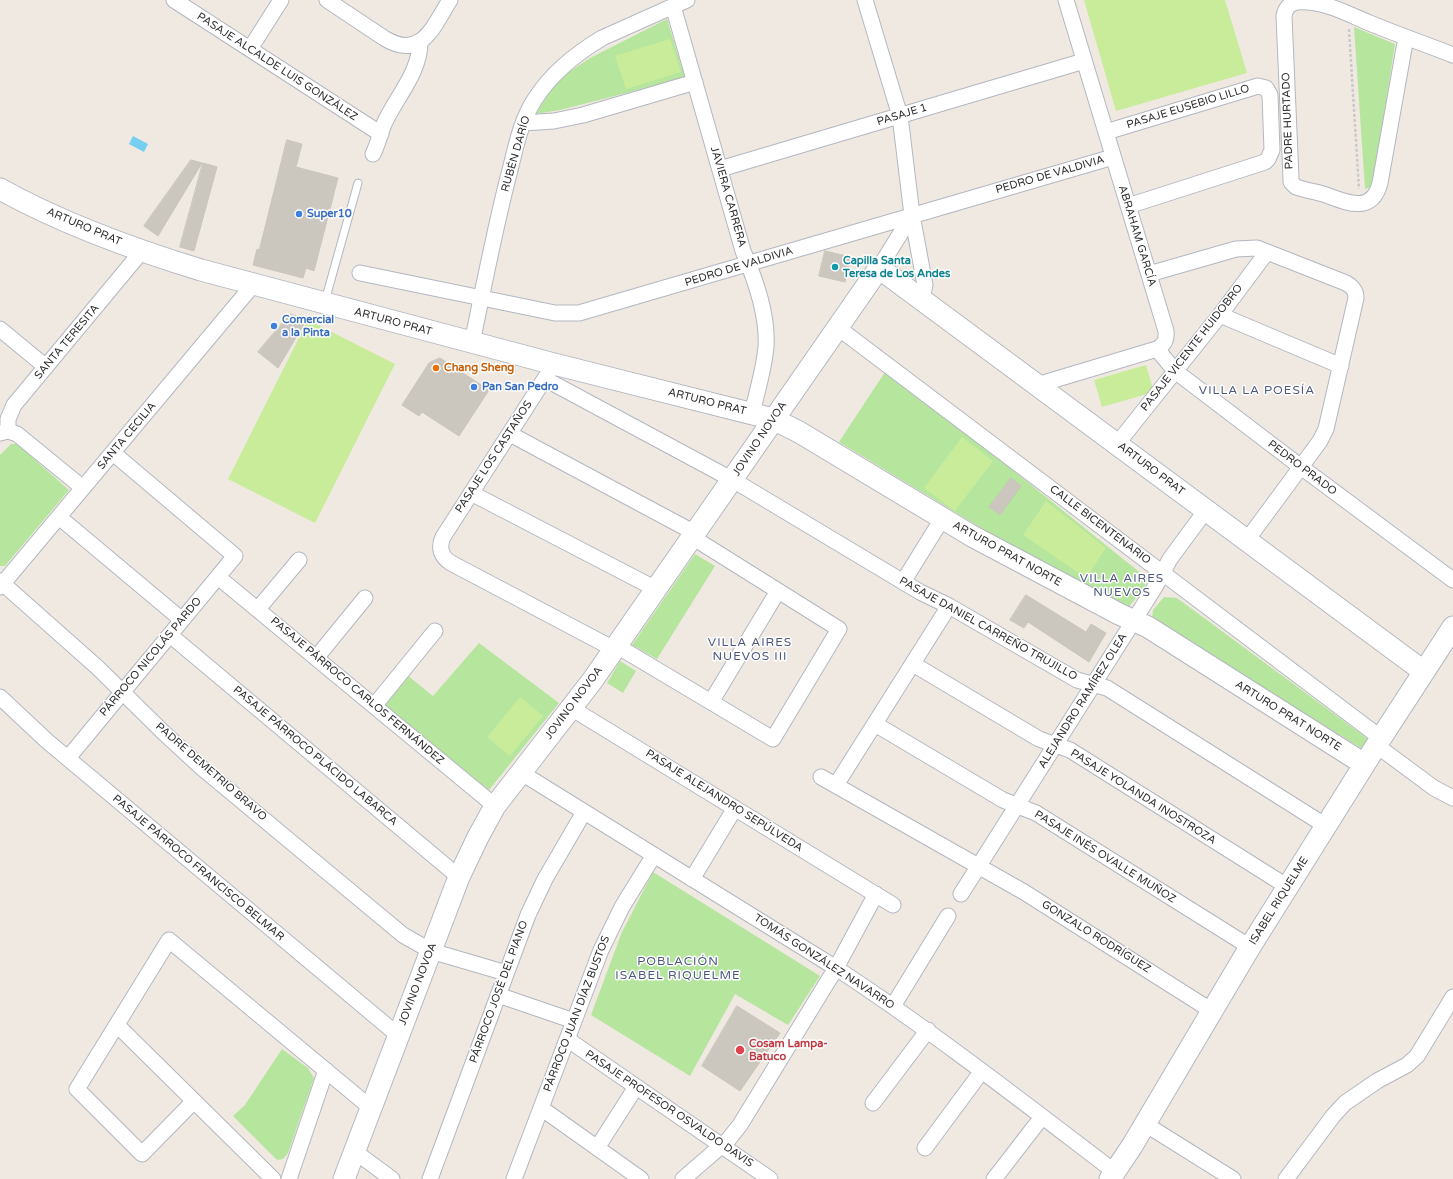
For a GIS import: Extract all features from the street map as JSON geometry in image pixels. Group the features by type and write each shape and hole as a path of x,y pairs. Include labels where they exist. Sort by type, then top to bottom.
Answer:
{"main road":[{"name":"ARTURO PRAT","path":"0,189 76,225 142,251 187,266 472,342 549,372 752,413 773,419"},
{"name":"ARTURO PRAT","path":"879,268 1423,671"},
{"name":"JOVINO NOVOA","path":"344,1179 459,877 495,806 571,708 615,648 879,268"},
{"name":"ARTURO PRAT NORTE","path":"773,419 799,432 942,519 1013,558 1148,628 1364,764"},
{"name":"ISABEL RIQUELME","path":"1112,1175 1146,1124 1250,947 1364,764 1453,627"}],"street":[{"name":"PASAJE ALCALDE LUIS GONZÁLEZ","path":"174,0 381,134"},
{"path":"250,50 281,0"},
{"path":"327,0 393,44 405,46 420,42 431,31 450,0"},
{"path":"864,0 900,116 912,215 925,285 922,299"},
{"name":"ABRAHAM GARCÍA","path":"1066,0 1166,331 1165,342 1162,346 1156,349"},
{"name":"PADRE HURTADO","path":"1360,204 1351,204 1296,187 1291,182 1284,12 1288,6 1297,2 1319,4 1453,55"},
{"name":"JAVIERA CARRERA","path":"680,3 695,82 744,251 753,273 764,316 766,338 764,359 752,413"},
{"name":"RUBÉN DARÍO","path":"472,342 504,192 523,123 535,99 545,86 577,55 602,38 680,3"},
{"path":"1360,204 1369,200 1378,190 1406,37"},
{"path":"373,154 384,124 415,68 419,54 420,42"},
{"name":"PASAJE 1","path":"720,169 1084,61"},
{"path":"523,123 554,121 695,82"},
{"name":"PASAJE EUSEBIO LILLO","path":"1106,132 1258,86 1266,88 1270,95 1272,150 1271,155 1265,162 1128,206"},
{"name":"PEDRO DE VALDIVIA","path":"360,273 555,313 579,313 1113,157"},
{"path":"879,268 912,215"},
{"path":"1149,274 1236,249 1250,247 1267,252 1346,283 1354,289 1356,298 1326,429 1320,441 1247,540"},
{"name":"SANTA TERESITA","path":"4,432 11,409 142,251"},
{"name":"PASAJE VICENTE HUIDOBRO","path":"1117,444 1220,315 1267,252"},
{"name":"SANTA CECILIA","path":"1,584 113,453 253,284"},
{"path":"1220,315 1341,366"},
{"name":"CALLE BICENTENARIO","path":"837,327 1163,573 1379,742 1434,788 1453,798"},
{"path":"0,329 46,367"},
{"path":"1037,385 1156,349"},
{"name":"PEDRO PRADO","path":"1156,349 1175,371 1453,580"},
{"name":"PASAJE LOS CASTAÑOS","path":"549,372 443,537 441,542 441,552 451,563 615,648"},
{"name":"PASAJE DANIEL CARREÑO TRUJILLO","path":"549,372 920,592 949,606 1077,680 1107,688 1326,826"},
{"path":"4,432 13,432 22,437 83,488"},
{"path":"510,434 694,535 778,591 839,629 773,739 615,648"},
{"name":"PÁRROCO NICOLÁS PARDO","path":"68,758 235,556 113,453"},
{"path":"471,493 656,589"},
{"name":"ALEJANDRO RAMÍREZ OLEA","path":"961,894 1094,685 1170,560 1206,510"},
{"path":"59,517 182,620"},
{"path":"903,582 942,519"},
{"path":"258,609 299,560"},
{"name":"PASAJE PÁRROCO CARLOS FERNÁNDEZ","path":"218,577 495,806"},
{"name":"PADRE DEMETRIO BRAVO","path":"1,584 67,639 202,768 403,935 431,951 506,973"},
{"path":"710,702 778,591"},
{"path":"316,658 365,598"},
{"path":"836,785 949,606"},
{"path":"374,706 435,631"},
{"name":"PASAJE PÁRROCO PLÁCIDO LABARCA","path":"170,635 459,877"},
{"name":"PASAJE YOLANDA INOSTROZA","path":"913,664 1038,740 1070,750 1288,887"},
{"name":"PASAJE PÁRROCO FRANCISCO BELMAR","path":"0,697 47,741 398,1036"},
{"name":"PASAJE ALEJANDRO SEPÚLVEDA","path":"571,708 893,905"},
{"name":"PASAJE INÉS OVALLE MUÑOZ","path":"875,724 1003,800 1036,812 1250,947"},
{"name":"TOMÁS GONZÁLEZ NAVARRO","path":"520,772 836,968 893,1006 928,1030 1042,1117 1112,1175"},
{"name":"GONZALO RODRÍGUEZ","path":"821,777 1024,892 1212,1011"},
{"path":"692,879 734,808"},
{"name":"PÁRROCO JOSÉ DEL PIANO","path":"430,1179 506,973 536,898 584,812"},
{"name":"PÁRROCO JUAN DÍAZ BUSTOS","path":"516,1178 607,935 622,907 654,855"},
{"path":"683,1179 722,1146 740,1125 836,968 876,894"},
{"path":"893,1006 948,916"},
{"path":"194,1101 142,1154 77,1089 169,940 371,1108"},
{"path":"498,995 574,1021"},
{"path":"1286,1179 1345,1103 1377,1081 1413,1061 1421,1051 1453,997"},
{"path":"117,1025 273,1179"},
{"path":"873,1103 928,1030"},
{"name":"PASAJE PROFESOR OSVALDO DAVIS","path":"567,1040 770,1179"},
{"path":"289,1179 326,1070"},
{"path":"925,1148 982,1071"},
{"path":"597,1148 636,1087"},
{"path":"541,1108 641,1179"},
{"path":"994,1179 1042,1117"},
{"path":"1146,1124 1233,1179"},
{"path":"354,1151 392,1179"}],"lane":[{"path":"324,303 358,183"}],"path":[{"path":"1348,14 1360,204"}],"green space":[{"path":"1084,0 1225,0 1247,73 1116,111"},
{"path":"667,19 685,78 560,110 536,114 556,81 590,58"},
{"path":"1354,27 1395,44 1373,186 1365,189"},
{"path":"670,39 681,72 626,89 615,56"},
{"path":"308,320 395,364 315,523 228,479"},
{"path":"1146,365 1154,392 1102,407 1094,380"},
{"path":"887,369 1148,579 1144,588 1128,608 1011,546 839,442"},
{"path":"962,437 993,461 955,511 924,488"},
{"path":"11,444 17,444 69,490 5,566 0,566 0,455"},
{"path":"1046,501 1106,548 1086,578 1023,535"},
{"path":"695,554 715,566 657,659 632,645"},
{"path":"1164,597 1177,598 1368,739 1361,748 1152,620 1153,610"},
{"path":"479,643 559,703 489,790 382,704 407,675 433,696"},
{"path":"620,661 636,671 623,693 607,683"},
{"path":"520,697 543,716 510,756 487,737"},
{"path":"653,872 820,976 788,1025 735,994 690,1076 591,1015 622,932"},
{"path":"282,1049 308,1068 314,1078 288,1153 283,1159 277,1160 233,1116 245,1105"}],"water":[{"path":"133,136 148,144 144,152 129,144"}],"building":[{"name":"Super10","path":"287,140 302,144 296,167 338,178 314,271 306,268 303,278 253,265 257,249 259,250"},
{"path":"191,160 202,163 158,236 144,226"},
{"path":"203,163 217,167 194,251 180,247"},
{"name":"Capilla Santa Teresa de Los Andes","path":"825,251 851,257 845,282 819,276"},
{"path":"290,314 307,319 278,368 258,352"},
{"path":"440,358 489,390 459,436 422,412 419,416 402,405 429,363"},
{"path":"1011,478 1021,486 1000,515 989,507"},
{"path":"1026,595 1086,632 1091,624 1106,633 1089,662 1028,622 1024,628 1010,620"},
{"name":"Cosam Lampa- Batuco","path":"737,1006 780,1033 740,1091 702,1066"}],"place":[{"name":"Super10","path":"299,214"},
{"name":"Capilla Santa Teresa de Los Andes","path":"835,267"},
{"name":"Comercial a la Pinta","path":"274,326"},
{"name":"Chang Sheng","path":"436,368"},
{"name":"Pan San Pedro","path":"474,387"},
{"name":"Cosam Lampa- Batuco","path":"740,1050"}],"district":[{"name":"VILLA LA POESÍA","path":"1257,391"},
{"name":"VILLA AIRES NUEVOS","path":"1122,586"},
{"name":"VILLA AIRES NUEVOS III","path":"750,650"},
{"name":"POBLACIÓN ISABEL RIQUELME","path":"678,969"}]}
